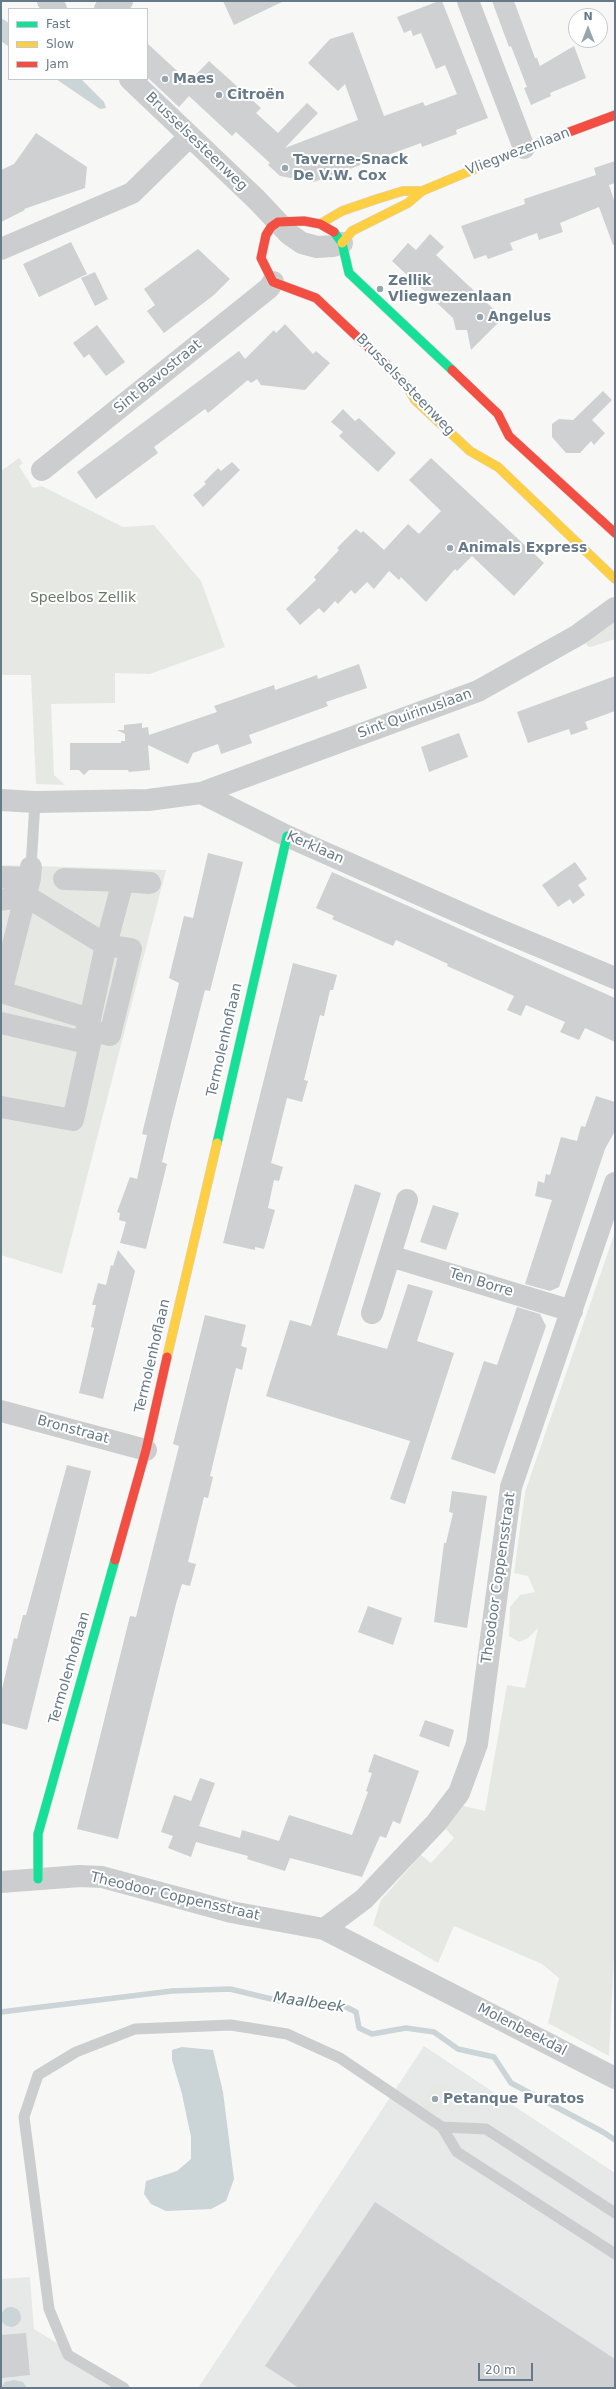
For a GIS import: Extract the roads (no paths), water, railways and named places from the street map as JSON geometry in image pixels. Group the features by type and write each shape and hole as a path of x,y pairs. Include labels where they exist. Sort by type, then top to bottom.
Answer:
{"street":[{"path":"107,8 122,1"},
{"path":"468,1 524,148"},
{"name":"Brusselsesteenweg","path":"131,80 278,222"},
{"name":"Vliegwezenlaan","path":"278,222 289,234 302,243 317,247 333,246 342,242 352,231 408,203 422,191 524,148 615,115"},
{"path":"1,250 132,193 190,136"},
{"name":"Vliegwezenlaan","path":"320,224 342,211 377,199 403,191 422,191"},
{"path":"273,282 261,258 266,235 278,222 293,220 320,224 335,233 342,242 349,273 498,414 509,436 615,533"},
{"name":"Brusselsesteenweg","path":"273,282 316,298 391,369 420,405 470,451 498,467 615,579"},
{"name":"Sint Bavostraat","path":"42,470 269,288 273,282"},
{"name":"Sint Quirinuslaan","path":"201,793 478,691 578,635 615,608"},
{"path":"1,800 35,802 148,800 201,793"},
{"name":"Kerklaan","path":"201,793 287,836 481,922 615,978"},
{"name":"Termolenhoflaan","path":"38,1879 38,1834 146,1450 287,836"},
{"path":"1,877 29,880 106,945 131,949 110,1035 87,1030 1,1023"},
{"path":"64,879 150,883"},
{"path":"1,900 29,880"},
{"path":"29,880 1,992 87,1030"},
{"path":"106,945 123,881"},
{"path":"1,1107 73,1120 90,1043 87,1030"},
{"name":"Theodoor Coppensstraat","path":"324,1929 364,1899 436,1823 459,1792 477,1744 511,1487 615,1183"},
{"path":"372,1314 407,1200"},
{"name":"Ten Borre","path":"390,1256 572,1311"},
{"name":"Bronstraat","path":"1,1410 146,1450"},
{"name":"Theodoor Coppensstraat","path":"1,1882 80,1876 102,1877 231,1912 324,1929 429,1982"},
{"name":"Molenbeekdal","path":"429,1982 615,2078"}],"lane":[{"path":"29,880 35,802"},
{"path":"124,2388 68,2355 49,2309 24,2117 38,2075 76,2052 135,2029 231,2025 287,2034 340,2058 442,2127 457,2152 615,2254"},
{"path":"442,2127 486,2129 615,2213"}],"waterway":[{"name":"Maalbeek","path":"1,2012 172,1991 230,1989 288,2003 344,2006 356,2012 359,2028 372,2034 406,2028 434,2032 458,2049 494,2057 511,2083 603,2132 615,2140"}],"place":[{"name":"Maes","path":"165,79"},
{"name":"Citroën","path":"219,95"},
{"name":"Taverne-Snack De V.W. Cox","path":"285,168"},
{"name":"Zellik Vliegwezenlaan","path":"380,289"},
{"name":"Angelus","path":"480,317"},
{"name":"Animals Express","path":"450,548"},
{"name":"Petanque Puratos","path":"435,2099"}],"park label":[{"name":"Speelbos Zellik","path":"83,598"}]}
